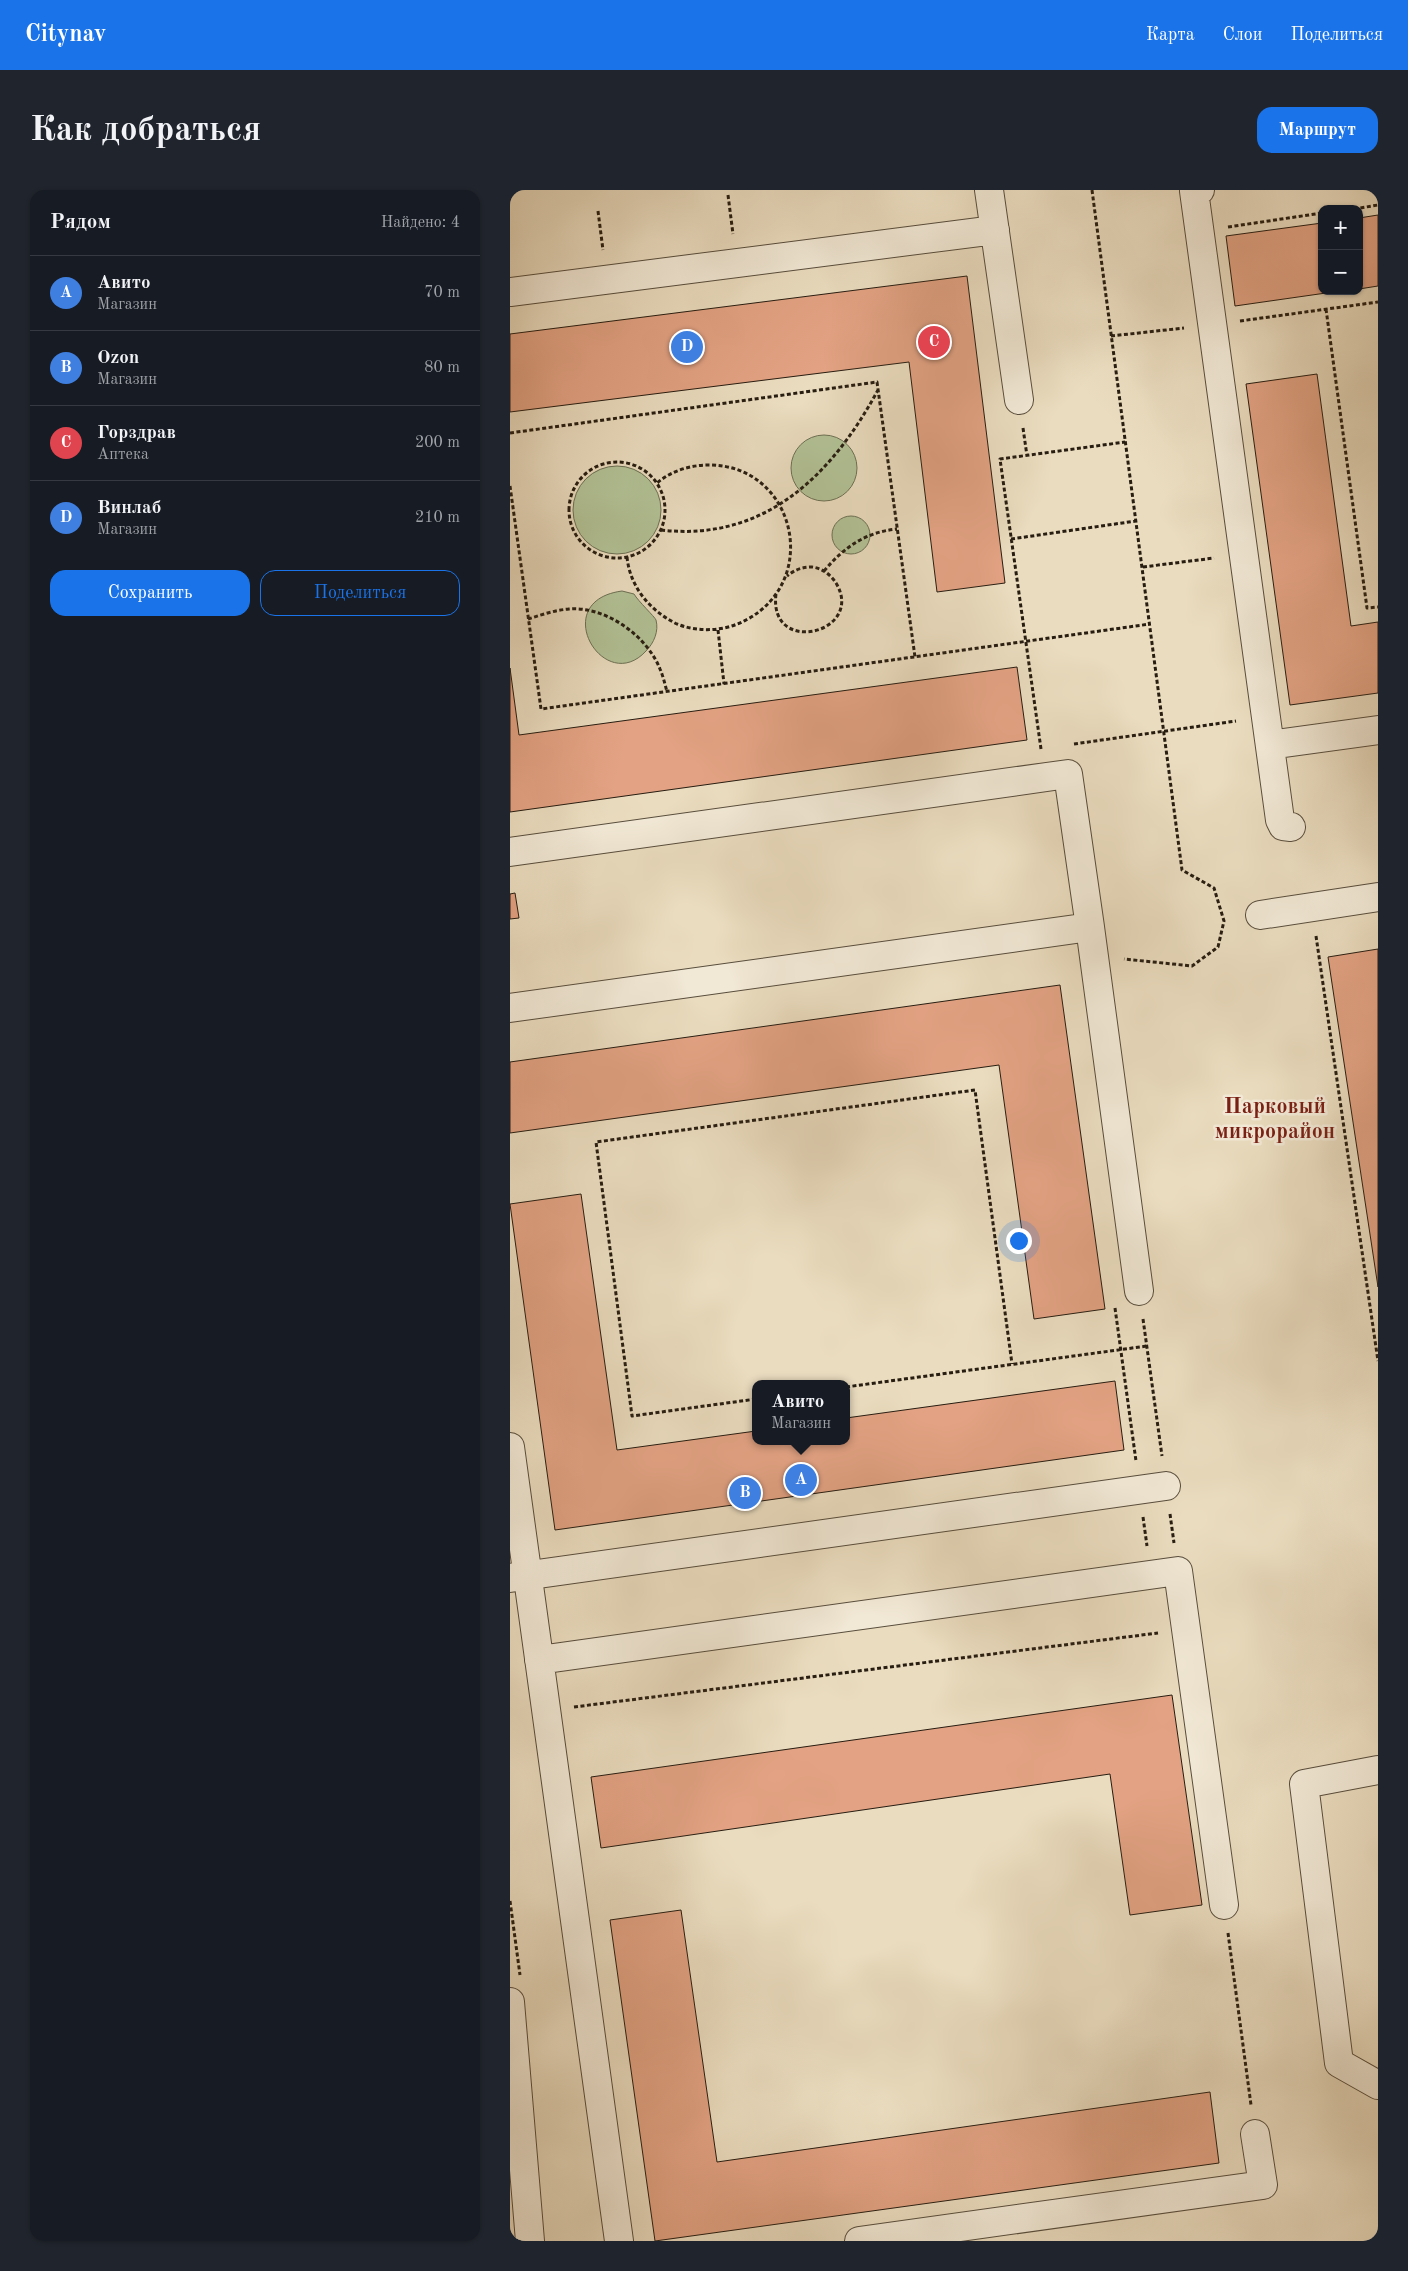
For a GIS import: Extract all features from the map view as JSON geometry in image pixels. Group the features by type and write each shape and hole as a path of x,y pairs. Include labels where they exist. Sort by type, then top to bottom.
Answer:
{"street":[{"path":"989,190 1019,400"},
{"path":"1200,190 1194,191 1280,820 1284,826 1291,827"},
{"path":"510,292 994,230"},
{"path":"1270,745 1378,730"},
{"path":"510,852 1068,774 1140,1291"},
{"path":"1260,915 1378,897"},
{"path":"510,1008 1090,927"},
{"path":"510,1447 519,1577 539,1660 619,2241"},
{"path":"519,1577 1166,1486"},
{"path":"539,1660 1178,1571 1224,1905"},
{"path":"1378,1770 1304,1784 1339,2063 1378,2085"},
{"path":"510,2002 530,2241"},
{"path":"858,2241 1262,2185 1255,2134"}],"path":[{"path":"1092,190 1182,870 1214,888 1224,921 1218,948 1192,966 1094,956"},
{"path":"728,195 733,238"},
{"path":"1363,208 1378,205"},
{"path":"598,211 603,253"},
{"path":"1200,231 1318,215"},
{"path":"1111,336 1212,325 1378,302"},
{"path":"1326,309 1367,608 1378,606"},
{"path":"510,434 877,382 915,657"},
{"path":"661,530 680,532 710,530 741,522 780,506 820,473 840,451 863,418 878,390"},
{"path":"1044,777 1000,459 1125,442"},
{"path":"609,462 624,462 638,466 651,475 657,483 665,502 665,517 661,530 652,544 639,553 627,558 610,558 595,554 583,545 574,533 569,518 569,504 573,489 582,476 594,467 609,462"},
{"path":"627,558 635,585 646,602 661,615 678,624 698,629 718,630 737,625 755,615 776,594 789,568 791,548 789,528 780,506 771,492 756,479 738,470 720,465 699,465 680,469 657,483"},
{"path":"510,486 541,709 1150,624"},
{"path":"1011,539 1136,522"},
{"path":"824,571 835,558 865,536 897,528"},
{"path":"1143,567 1244,554"},
{"path":"776,594 777,611 783,622 792,629 803,632 814,632 825,628 833,621 839,611 841,600 839,588 824,571 814,567 802,568 785,577"},
{"path":"528,619 570,609 588,610 611,618 633,632 648,650 660,668 667,692"},
{"path":"718,630 724,684"},
{"path":"1069,745 1266,717"},
{"path":"1040,749 1050,748"},
{"path":"1312,907 1378,1361"},
{"path":"752,1400 632,1416 596,1142 975,1090 1012,1364"},
{"path":"1140,1291 1178,1571"},
{"path":"1114,1300 1136,1462"},
{"path":"850,1386 1147,1346"},
{"path":"546,1710 1186,1629"},
{"path":"1224,1905 1255,2134"}],"green space":[{"path":"824,435 837,438 847,445 854,455 857,468 854,481 847,491 837,498 824,501 811,498 801,491 794,481 791,468 794,455 801,445 811,438"},
{"path":"617,466 634,470 648,479 657,493 661,510 657,527 648,541 634,550 617,554 600,550 586,541 577,527 573,510 577,493 586,479 600,470"},
{"path":"851,516 858,517 864,522 869,528 869,542 864,548 858,553 851,554 844,553 838,548 833,542 832,535 833,528 838,522 844,517"},
{"path":"622,591 634,594 655,618 657,628 653,641 646,651 630,662 614,662 600,655 590,642 586,627 588,611 600,598"}],"building":[{"path":"1378,215 1378,286 1363,288 1363,250 1363,217"},
{"path":"1318,224 1318,294 1235,306 1226,236"},
{"path":"967,276 1005,583 937,592 909,362 510,412 510,334"},
{"path":"1317,374 1351,626 1378,622 1378,693 1290,705 1246,384"},
{"path":"1017,667 1027,740 510,812 510,668 519,735"},
{"path":"515,893 519,918 510,919 510,894"},
{"path":"1378,949 1378,1287 1328,957"},
{"path":"1060,985 1105,1309 1034,1319 999,1065 510,1133 510,1062"},
{"path":"581,1194 617,1450 752,1432 752,1445 850,1445 850,1417 1115,1381 1124,1450 555,1530 510,1204"},
{"path":"1172,1695 1202,1905 1130,1915 1110,1774 601,1848 591,1777"},
{"path":"681,1910 717,2162 1210,2092 1219,2163 655,2241 610,1920"}],"place":[{"name":"Горздрав","path":"934,342"},
{"name":"Винлаб","path":"687,347"},
{"name":"Авито","path":"801,1480"},
{"name":"Ozon","path":"745,1493"}],"district":[{"name":"Парковый микрорайон","path":"1275,1120"}]}
